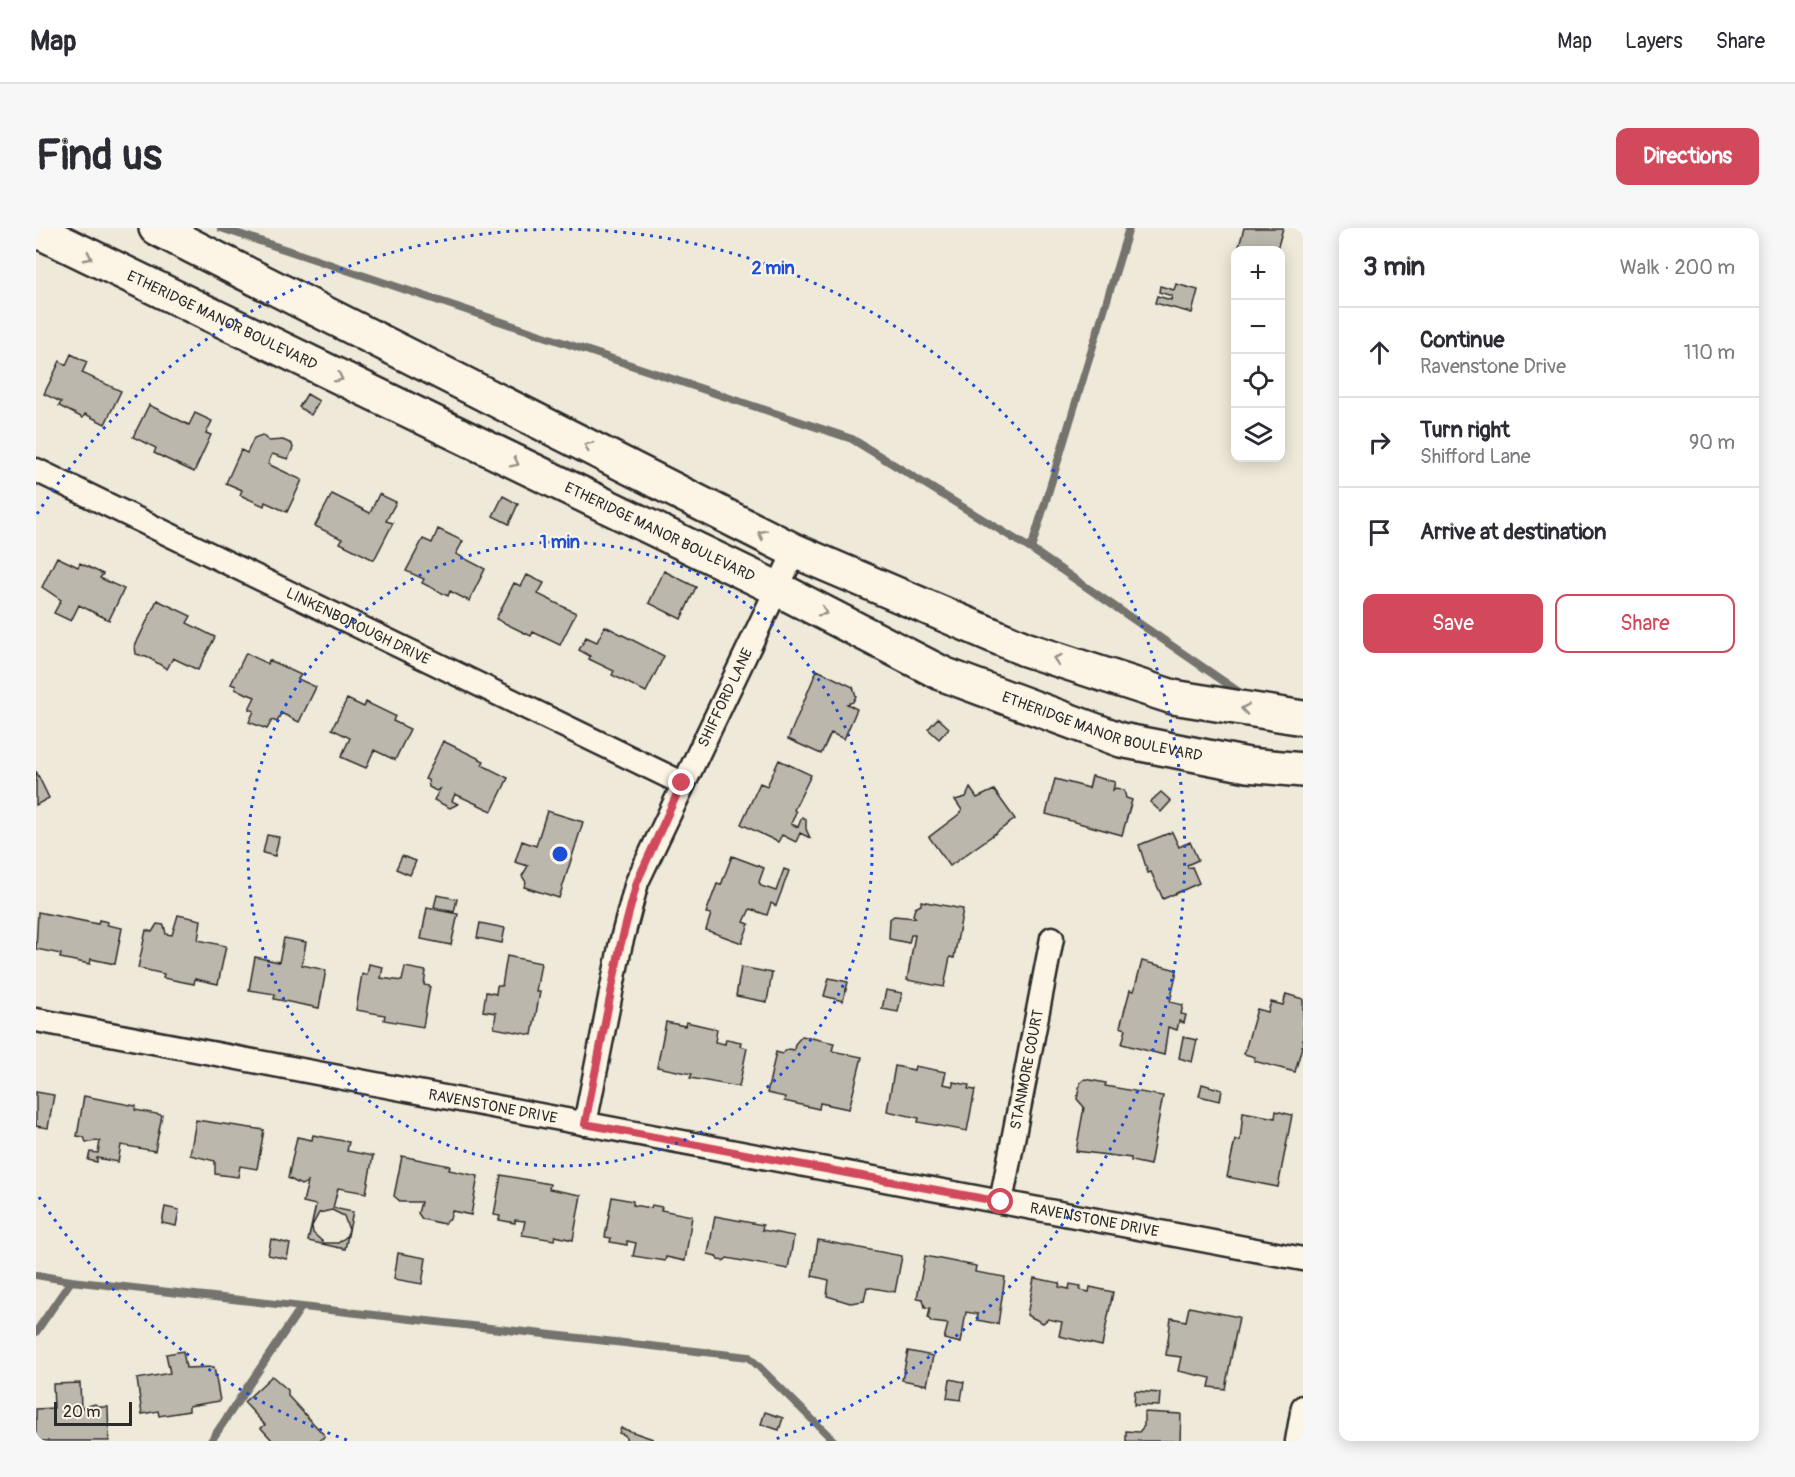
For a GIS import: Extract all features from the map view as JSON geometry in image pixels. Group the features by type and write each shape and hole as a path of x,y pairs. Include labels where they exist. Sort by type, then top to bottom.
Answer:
{"main road":[{"path":"156,228 795,551 1025,649 1173,698 1303,718"},
{"name":"ETHERIDGE MANOR BOULEVARD","path":"36,230 778,589 943,674 1045,714 1121,740 1238,764 1303,770"}],"street":[{"name":"LINKENBOROUGH DRIVE","path":"36,470 682,783"},
{"name":"SHIFFORD LANE","path":"585,1124 620,947 637,882 682,783 795,551"},
{"name":"STANMORE COURT","path":"1001,1202 1052,938"},
{"name":"RAVENSTONE DRIVE","path":"36,1020 1303,1259"},
{"path":"1297,1441 1303,1407"}],"building":[{"path":"1244,228 1283,228 1278,246 1239,246"},
{"path":"1176,284 1198,290 1192,313 1155,303 1157,296 1171,300 1172,296 1159,292 1160,286 1174,290"},
{"path":"71,354 87,362 82,373 121,391 105,424 85,414 83,418 59,406 61,402 44,394 60,361 66,365"},
{"path":"307,394 319,401 311,415 299,407"},
{"path":"149,405 189,425 195,413 212,421 206,433 211,435 194,472 154,453 156,448 133,437"},
{"path":"262,435 269,441 283,440 292,444 293,448 288,459 272,454 268,464 302,480 287,512 265,502 264,506 240,495 242,490 226,483 241,450 247,453 254,438"},
{"path":"332,494 370,513 379,494 396,502 386,521 393,523 374,560 340,543 342,539 315,526"},
{"path":"503,496 518,504 509,524 493,516"},
{"path":"438,529 463,541 456,554 485,569 469,601 450,591 448,596 422,583 424,579 406,571 423,539 432,543"},
{"path":"57,557 78,567 80,563 103,574 100,578 124,589 109,620 79,605 71,621 54,613 61,600 42,587"},
{"path":"664,571 696,587 681,619 649,603"},
{"path":"527,575 544,583 538,594 576,613 560,645 533,632 531,636 496,619 514,583 521,586"},
{"path":"157,600 191,616 187,623 215,637 198,670 173,658 167,669 149,658 136,654 135,646"},
{"path":"605,626 664,656 646,692 612,675 614,671 589,659 590,656 579,650 586,637 597,642"},
{"path":"246,653 268,664 269,660 301,675 298,679 316,687 299,722 281,713 277,722 272,720 267,729 249,722 254,711 249,709 255,697 235,689 236,686 231,684"},
{"path":"817,670 853,687 856,696 853,702 847,704 857,709 844,739 831,733 821,754 788,739"},
{"path":"347,699 364,707 366,702 395,716 393,721 410,729 395,760 374,750 366,768 341,757 350,738 332,729"},
{"path":"938,718 949,728 939,739 928,729"},
{"path":"443,741 484,761 482,765 508,778 492,811 455,794 452,801 458,804 450,808 434,800 440,789 436,791 429,787 428,780 425,779"},
{"path":"779,760 811,775 794,810 796,812 791,824 798,827 802,817 806,819 806,829 810,838 800,833 796,842 782,835 778,842 741,824 760,783 767,786"},
{"path":"36,771 49,798 36,805"},
{"path":"1092,776 1115,782 1113,790 1116,788 1124,790 1126,798 1132,800 1122,835 1046,814 1055,779 1089,788"},
{"path":"970,788 977,798 994,790 1015,819 950,866 929,837 958,815 962,810 955,800 966,797"},
{"path":"1161,792 1171,801 1161,812 1150,802"},
{"path":"547,811 583,822 559,898 524,887 526,882 522,876 528,866 515,862 522,841 536,846"},
{"path":"1172,832 1179,847 1190,842 1198,860 1187,865 1188,868 1192,867 1199,883 1163,899 1151,872 1148,873 1139,845"},
{"path":"267,835 279,837 275,856 263,853"},
{"path":"402,856 416,861 410,875 396,869"},
{"path":"732,856 764,868 759,882 761,886 776,891 784,869 789,871 776,906 771,903 767,915 750,909 744,922 749,924 742,943 706,930 711,914 706,913 717,884 721,885"},
{"path":"437,895 457,899 454,912 434,907"},
{"path":"921,901 963,909 954,958 950,957 944,987 907,980 915,935 911,935 909,943 889,939 890,919 894,916 916,918 913,915 915,908 921,905"},
{"path":"427,908 458,914 451,945 421,939"},
{"path":"38,912 98,924 99,920 108,922 107,925 122,928 115,964 91,959 90,964 60,958 61,954 36,949"},
{"path":"178,915 201,920 198,940 226,946 218,984 195,979 194,984 163,978 164,974 138,968 146,930 152,932 157,924 164,925 166,934 172,935"},
{"path":"480,923 505,928 502,943 477,938"},
{"path":"284,938 306,942 302,965 326,970 319,1008 274,999 275,994 249,990 255,957 279,962"},
{"path":"507,956 541,963 536,992 540,992 532,1035 494,1028 496,1013 483,1011 486,992 496,994 497,986 502,986"},
{"path":"1142,961 1177,970 1170,1002 1183,1005 1181,1014 1186,1015 1184,1023 1179,1021 1177,1030 1168,1027 1164,1055 1122,1044 1126,1029 1120,1027 1130,990 1134,991"},
{"path":"369,964 383,967 381,978 402,981 405,967 426,971 424,985 430,986 423,1027 384,1020 385,1015 356,1010 362,974 367,975"},
{"path":"741,967 772,973 767,1002 736,996"},
{"path":"829,978 848,982 843,1001 824,996"},
{"path":"886,990 902,993 898,1012 882,1009"},
{"path":"1286,994 1303,999 1303,1043 1295,1072 1254,1061 1255,1057 1244,1054 1257,1009 1268,1012 1271,1002 1283,1005"},
{"path":"666,1022 685,1026 686,1022 717,1029 715,1042 725,1044 726,1039 741,1042 740,1046 747,1048 739,1087 690,1078 692,1074 657,1067"},
{"path":"802,1036 834,1043 832,1051 862,1057 849,1109 820,1103 819,1109 784,1101 785,1097 767,1093 776,1052 782,1054 788,1049 794,1050 795,1044"},
{"path":"1183,1037 1197,1040 1192,1062 1179,1058"},
{"path":"895,1066 914,1070 915,1066 946,1072 943,1084 953,1086 953,1082 969,1085 968,1089 975,1090 967,1131 918,1122 919,1118 887,1111"},
{"path":"1085,1079 1106,1083 1105,1086 1163,1096 1150,1165 1131,1161 1131,1158 1076,1151 1084,1107 1077,1099 1080,1083"},
{"path":"1202,1084 1222,1090 1220,1101 1199,1096"},
{"path":"36,1092 54,1095 48,1128 36,1126"},
{"path":"84,1096 136,1106 135,1110 162,1115 155,1151 121,1145 118,1162 97,1158 97,1162 88,1160 90,1152 98,1153 100,1141 86,1142 84,1137 77,1136"},
{"path":"1276,1111 1292,1115 1278,1187 1227,1177 1235,1140 1240,1141 1243,1112 1275,1118"},
{"path":"196,1120 264,1130 257,1169 240,1166 238,1177 215,1174 215,1161 190,1155"},
{"path":"313,1135 349,1142 347,1151 373,1156 366,1193 338,1188 333,1208 353,1212 345,1249 308,1241 316,1205 303,1202 308,1182 301,1185 288,1178 297,1137 312,1140","holes":["332,1210 344,1216 349,1230 346,1237 338,1243 324,1243 313,1233 312,1226 319,1213"]},
{"path":"402,1156 450,1166 449,1170 478,1176 471,1215 452,1211 450,1219 444,1224 422,1219 418,1213 421,1202 401,1202 394,1196"},
{"path":"501,1175 550,1184 549,1189 581,1195 573,1240 555,1236 554,1240 522,1235 525,1221 515,1220 515,1223 499,1220 500,1216 494,1215"},
{"path":"612,1197 633,1201 633,1205 651,1208 652,1205 662,1207 661,1210 692,1216 685,1261 666,1257 665,1261 633,1256 636,1243 627,1241 627,1245 610,1242 611,1238 605,1237"},
{"path":"165,1207 179,1210 176,1226 162,1223"},
{"path":"715,1216 763,1225 762,1230 794,1236 788,1269 727,1258 724,1261 718,1260 716,1256 708,1254"},
{"path":"271,1239 290,1244 287,1259 268,1255"},
{"path":"818,1240 902,1256 895,1292 867,1287 864,1301 850,1303 827,1296 829,1280 812,1276"},
{"path":"398,1253 426,1258 422,1284 394,1279"},
{"path":"925,1256 976,1266 975,1272 1005,1277 998,1324 977,1320 978,1314 966,1312 961,1343 944,1339 948,1324 932,1322 928,1318 930,1308 925,1307 923,1299 917,1298"},
{"path":"1034,1278 1060,1283 1059,1287 1069,1289 1070,1284 1081,1286 1080,1290 1089,1292 1090,1287 1113,1292 1102,1346 1059,1336 1062,1322 1048,1319 1043,1323 1027,1315"},
{"path":"1189,1307 1239,1317 1225,1389 1209,1387 1211,1378 1178,1371 1181,1357 1166,1355 1171,1318 1186,1321"},
{"path":"183,1351 186,1368 214,1367 220,1401 189,1406 189,1411 159,1416 158,1411 142,1414 137,1379 170,1373 166,1354"},
{"path":"908,1351 933,1356 927,1385 902,1380"},
{"path":"272,1376 288,1390 288,1396 325,1436 320,1441 273,1441 261,1428 265,1425 244,1402"},
{"path":"950,1379 964,1382 961,1400 947,1398"},
{"path":"80,1383 81,1408 95,1404 99,1407 108,1407 109,1441 36,1441 36,1409 54,1408 53,1384"},
{"path":"1135,1391 1160,1393 1159,1406 1134,1405"},
{"path":"765,1412 783,1418 779,1430 761,1424"},
{"path":"1144,1412 1181,1414 1180,1441 1126,1441 1126,1431 1139,1432 1144,1426"},
{"path":"621,1428 653,1439 652,1441 627,1441 625,1435 619,1433"}],"waterway":[{"path":"221,228 852,439 1031,549 1245,696"},
{"path":"1031,549 1129,228"},
{"path":"36,1275 71,1281 749,1357 834,1441"},
{"path":"36,1332 71,1281"},
{"path":"211,1441 300,1309"}],"route":[{"path":"682,783 637,882 620,947 585,1124 1001,1202"}]}
